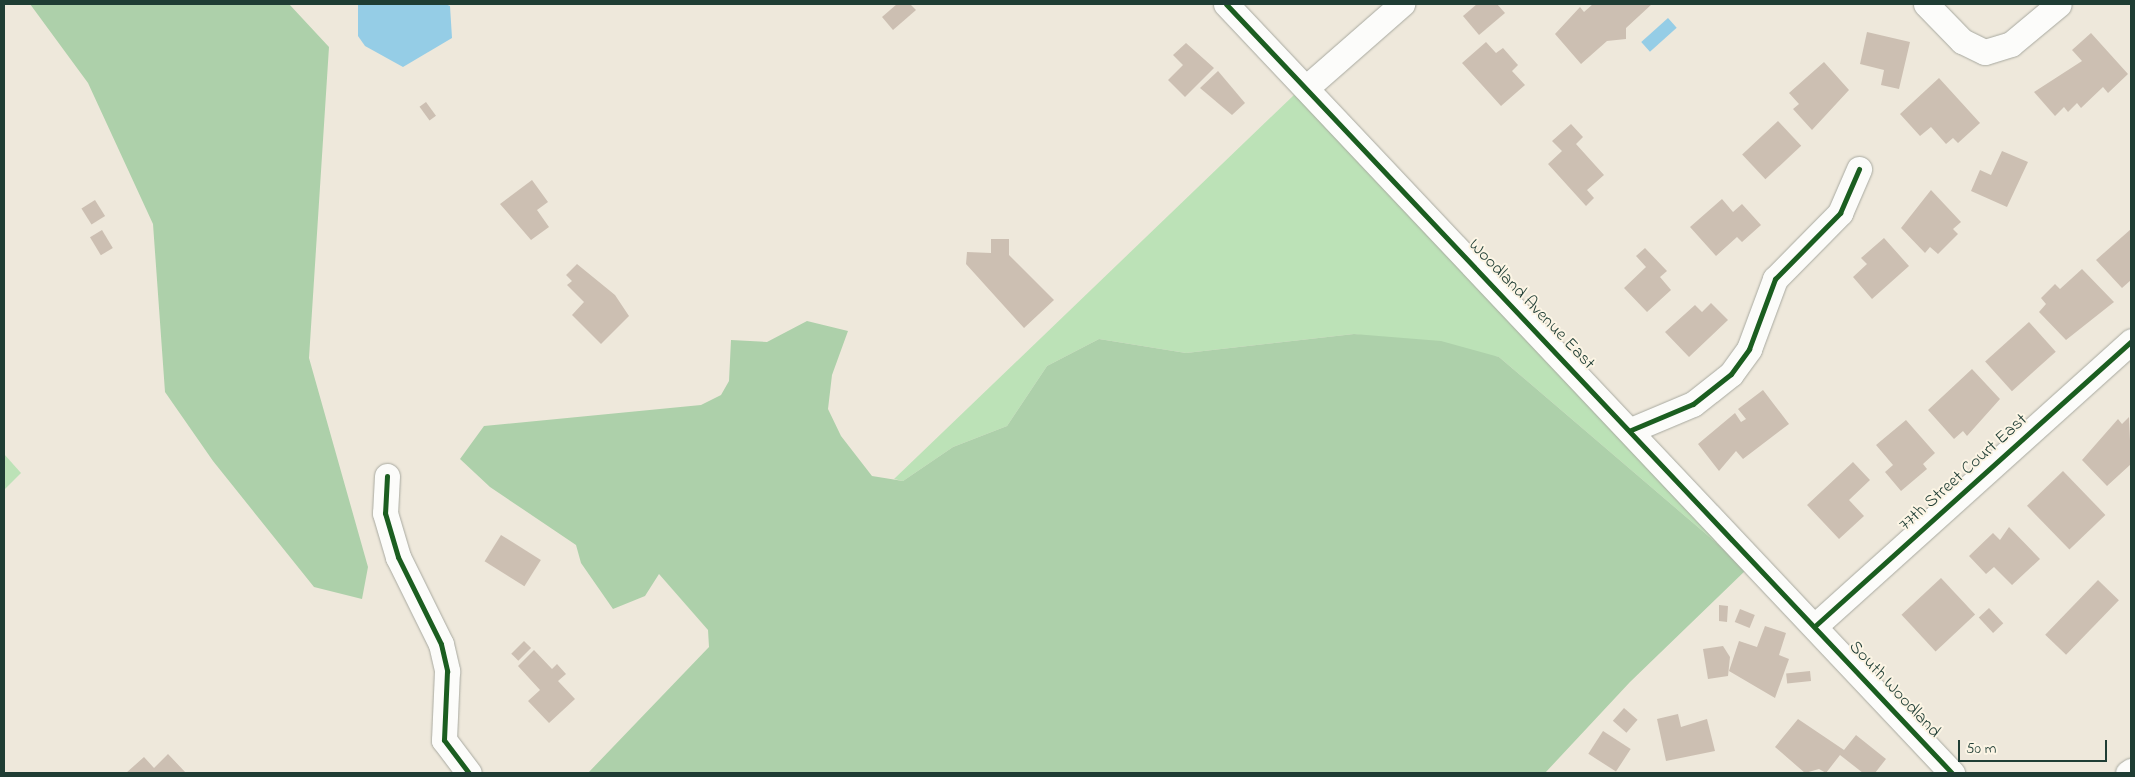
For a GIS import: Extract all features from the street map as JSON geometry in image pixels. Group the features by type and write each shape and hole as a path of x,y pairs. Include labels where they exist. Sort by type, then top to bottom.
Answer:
{"street":[{"name":"Woodland Avenue East","path":"1226,4 1816,625"},
{"path":"1306,88 1402,4"},
{"path":"1926,4 1962,41 1985,52 2011,44 2059,4"},
{"path":"1631,430 1693,404 1731,374 1749,349 1775,279 1840,213 1859,169"},
{"name":"77th Street Court East","path":"1816,625 2131,341"},
{"path":"387,476 385,513 398,557 431,621 445,662 444,740 469,773"},
{"name":"South Woodland","path":"1816,625 1952,773"}],"green space":[{"path":"30,4 289,4 329,47 309,358 368,567 362,599 314,587 213,461 165,392 153,224 88,83"},
{"path":"1294,95 1300,98 1747,569 1499,357 1354,334 1186,353 1099,339 1047,366 1007,426 953,447 903,481 894,479"},
{"path":"807,321 848,331 832,375 828,409 841,436 872,476 903,481 953,447 1007,426 1047,366 1099,339 1186,353 1354,334 1441,341 1499,357 1747,569 1630,682 1545,773 588,773 709,647 708,630 659,574 645,596 613,609 581,563 576,545 490,487 460,459 484,426 701,405 721,395 729,381 731,340 767,342"},
{"path":"4,454 21,473 4,490"}],"water":[{"path":"358,4 445,4 450,6 452,38 403,67 365,46 358,36"},
{"path":"1668,18 1677,28 1650,52 1641,42"}],"building":[{"path":"897,4 910,4 916,10 893,30 882,17"},
{"path":"1477,4 1497,4 1505,13 1479,35 1463,16"},
{"path":"1593,4 1652,4 1626,28 1626,39 1607,41 1581,64 1555,34 1580,7 1584,12"},
{"path":"1867,32 1910,42 1899,89 1881,85 1884,70 1860,64"},
{"path":"2091,33 2128,74 2108,93 2103,87 2081,108 2077,103 2068,112 2064,107 2055,116 2034,92 2082,61 2072,50"},
{"path":"1486,42 1496,53 1503,48 1518,65 1512,71 1525,85 1501,106 1462,63"},
{"path":"1186,43 1214,68 1185,97 1168,80 1183,65 1173,55"},
{"path":"1824,62 1849,90 1812,130 1793,109 1799,104 1789,93"},
{"path":"1218,71 1245,103 1232,115 1200,88"},
{"path":"1939,78 1980,123 1958,143 1953,138 1946,144 1931,127 1920,136 1900,114"},
{"path":"426,102 436,116 430,120 420,107"},
{"path":"1778,121 1801,146 1765,179 1742,154"},
{"path":"1571,124 1583,137 1576,144 1604,175 1587,190 1594,198 1586,206 1548,164 1562,151 1552,141"},
{"path":"2002,151 2028,162 2007,207 1971,191 1980,170 1991,175"},
{"path":"532,180 548,202 537,210 549,227 531,240 500,204"},
{"path":"1931,190 1961,222 1953,229 1958,234 1938,254 1930,247 1925,253 1901,228"},
{"path":"1722,199 1733,212 1742,204 1761,225 1742,242 1737,237 1716,256 1690,227"},
{"path":"95,200 105,216 91,225 81,208"},
{"path":"2131,229 2131,280 2122,288 2096,260"},
{"path":"102,230 113,248 101,255 90,237"},
{"path":"1884,238 1909,266 1872,299 1853,277 1867,264 1861,258"},
{"path":"991,239 1009,239 1009,255 1054,300 1024,328 966,264 967,252 991,253"},
{"path":"1645,248 1667,271 1660,277 1671,290 1647,312 1624,288 1646,267 1636,256"},
{"path":"577,264 615,295 629,316 601,344 572,315 584,302 567,285 572,281 566,275"},
{"path":"2082,269 2114,302 2066,340 2039,312 2046,304 2041,298 2055,284 2060,289"},
{"path":"1711,303 1728,320 1689,357 1665,332 1695,305 1702,312"},
{"path":"2029,322 2056,352 2012,391 1985,361"},
{"path":"1972,369 2000,399 1967,436 1963,431 1954,439 1928,410"},
{"path":"1763,390 1789,424 1743,459 1736,451 1719,471 1698,444 1735,413 1741,422 1746,419 1738,409"},
{"path":"2129,417 2131,464 2107,486 2082,460 2118,419 2122,424"},
{"path":"1906,420 1935,453 1923,464 1927,469 1901,491 1885,472 1893,465 1876,445"},
{"path":"1853,462 1870,480 1849,500 1864,516 1839,539 1807,505"},
{"path":"2063,471 2105,515 2069,550 2027,506"},
{"path":"2009,527 2040,559 2012,585 1994,567 1986,574 1969,556 1993,533 2000,540"},
{"path":"501,535 541,560 524,586 485,561"},
{"path":"1941,578 1975,615 1936,651 1902,615"},
{"path":"2098,580 2119,600 2066,655 2045,635"},
{"path":"1719,605 1728,606 1727,622 1719,621"},
{"path":"1989,608 2003,623 1993,633 1979,618"},
{"path":"1740,609 1755,615 1750,628 1735,622"},
{"path":"1765,626 1786,633 1779,655 1789,659 1775,698 1729,671 1739,641 1757,647"},
{"path":"524,641 531,648 518,661 511,654"},
{"path":"1723,646 1730,657 1728,676 1708,679 1703,649"},
{"path":"534,650 552,669 557,664 566,674 558,681 575,699 549,723 528,701 540,690 518,666"},
{"path":"1810,671 1811,681 1787,683 1786,674"},
{"path":"1624,708 1638,720 1626,733 1613,721"},
{"path":"1678,714 1681,727 1707,719 1715,751 1666,761 1657,719"},
{"path":"1798,719 1844,750 1856,735 1886,759 1875,773 1863,773 1840,755 1826,773 1819,769 1805,773 1775,747"},
{"path":"1603,731 1631,749 1616,772 1588,754"},
{"path":"168,754 186,773 126,773 144,757 154,768"}],"cycle path":[{"path":"1226,4 1952,773"},
{"path":"1631,430 1693,404 1731,374 1749,349 1775,279 1840,213 1859,169"},
{"path":"1816,625 2131,341"},
{"path":"387,476 385,513 398,557 441,644 447,671 444,740 469,773"}]}
